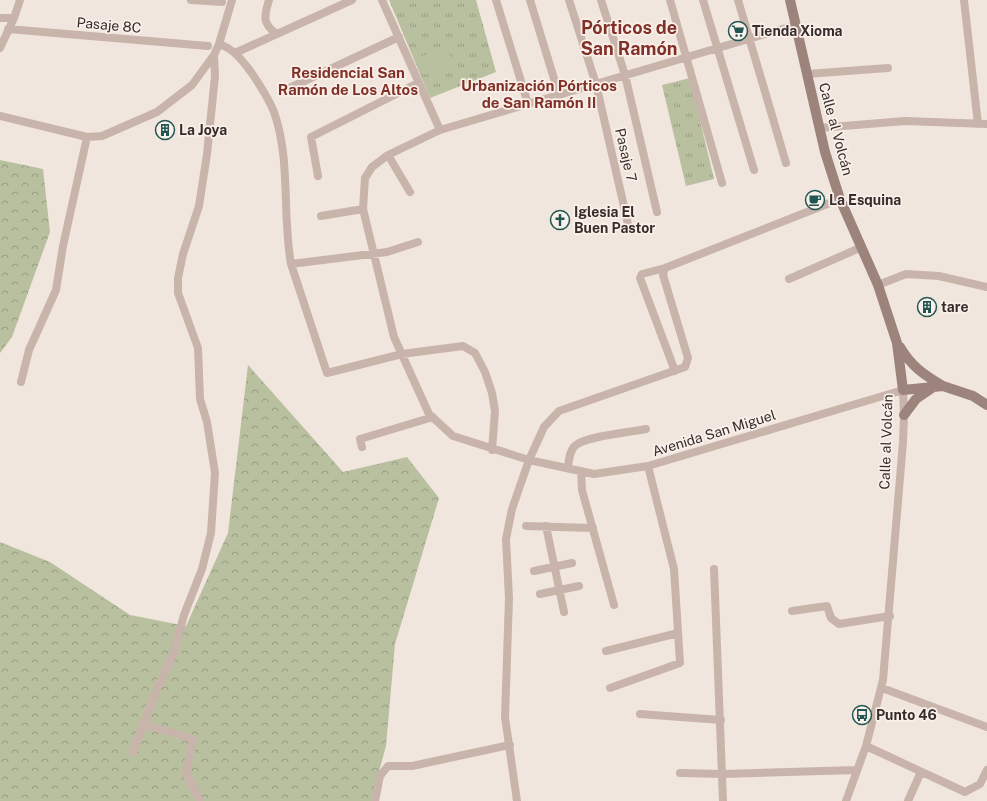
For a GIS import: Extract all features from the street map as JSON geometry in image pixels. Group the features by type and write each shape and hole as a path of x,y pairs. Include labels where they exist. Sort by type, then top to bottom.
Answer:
{"main road":[{"name":"Calle al Volcán","path":"790,0 825,152 840,199 878,286 897,342 903,390"},
{"path":"897,342 914,366 939,386 973,396 987,405"},
{"path":"903,390 939,386"},
{"path":"904,415 916,399 939,386"}],"street":[{"path":"0,48 14,18 20,0"},
{"path":"191,0 222,2"},
{"path":"0,116 87,137 110,133 157,112 192,85 214,55 219,44 232,0"},
{"path":"269,0 264,17 266,24 277,34"},
{"path":"235,53 277,34 333,4 352,0"},
{"path":"382,0 440,130"},
{"path":"496,0 528,104"},
{"path":"530,0 559,94"},
{"name":"Pasaje 7","path":"569,0 596,84 628,224"},
{"path":"601,0 625,75 657,212"},
{"path":"670,0 722,183"},
{"path":"703,0 754,170"},
{"path":"738,0 786,163"},
{"path":"964,0 978,124"},
{"path":"0,18 14,18"},
{"name":"Avenida San Miguel","path":"796,25 440,130 388,155 372,167 365,178 363,208 394,337 429,414 453,436 492,450 529,460 594,474 648,466 903,390"},
{"name":"Pasaje 8C","path":"8,29 208,46"},
{"path":"285,90 398,37"},
{"path":"219,44 235,53 265,94 276,121 284,176 291,264 327,373 402,354 463,346 474,352 485,372 492,393 495,411 492,450"},
{"path":"133,752 154,696 174,652 184,616 202,569 211,533 215,473 207,422 200,399 198,348 178,293 178,278 185,248 198,206 207,154 215,76 214,55"},
{"path":"807,74 888,68"},
{"path":"318,176 311,137 418,83"},
{"path":"819,128 905,121 987,124"},
{"path":"21,382 28,350 56,290 63,246 87,137"},
{"path":"388,155 410,192"},
{"path":"675,371 640,278 642,274 665,268 840,199"},
{"path":"321,216 363,208"},
{"path":"291,264 373,254 394,250 418,242"},
{"path":"789,279 862,247"},
{"path":"517,801 505,717 509,598 506,539 512,509 529,460 544,427 559,411 685,367 688,358 663,275 665,268"},
{"path":"878,286 906,274 939,276 987,287"},
{"name":"Calle al Volcán","path":"846,801 866,746 882,688 890,616 904,415 903,390"},
{"path":"362,447 360,439 433,417"},
{"path":"568,468 571,452 575,445 585,440 646,429"},
{"path":"610,688 680,663 674,569 648,466"},
{"path":"581,471 582,490 614,605"},
{"path":"526,526 593,528"},
{"path":"546,526 564,612"},
{"path":"534,571 572,563"},
{"path":"714,569 723,801"},
{"path":"540,594 579,586"},
{"path":"792,611 827,606 831,618 839,624 890,616"},
{"path":"606,651 678,633"},
{"path":"882,688 987,727"},
{"path":"640,714 721,720"},
{"path":"143,724 193,739 186,773 200,801"},
{"path":"374,801 380,776 388,766 412,766 510,745"},
{"path":"866,746 965,792 980,784 987,770"},
{"path":"680,773 723,774 857,770"},
{"path":"908,801 921,772"}],"green space":[{"path":"389,0 476,0 496,72 430,98"},
{"path":"446,47 453,62 423,75 416,59"},
{"path":"690,78 714,179 686,186 662,85"},
{"path":"0,160 43,169 50,232 12,337 0,353"},
{"path":"248,365 343,472 407,457 439,498 395,644 386,746 371,801 0,801 0,542 50,562 130,615 186,626 228,533"}],"place":[{"name":"Tienda Xioma","path":"738,31"},
{"name":"La Joya","path":"165,130"},
{"name":"La Esquina","path":"815,200"},
{"name":"Iglesia El Buen Pastor","path":"560,220"},
{"name":"tare","path":"927,307"},
{"name":"Punto 46","path":"862,715"}],"district":[{"name":"Pórticos de San Ramón","path":"629,37"},
{"name":"Residencial San Ramón de Los Altos","path":"348,80"},
{"name":"Urbanización Pórticos de San Ramón II","path":"539,94"}]}
